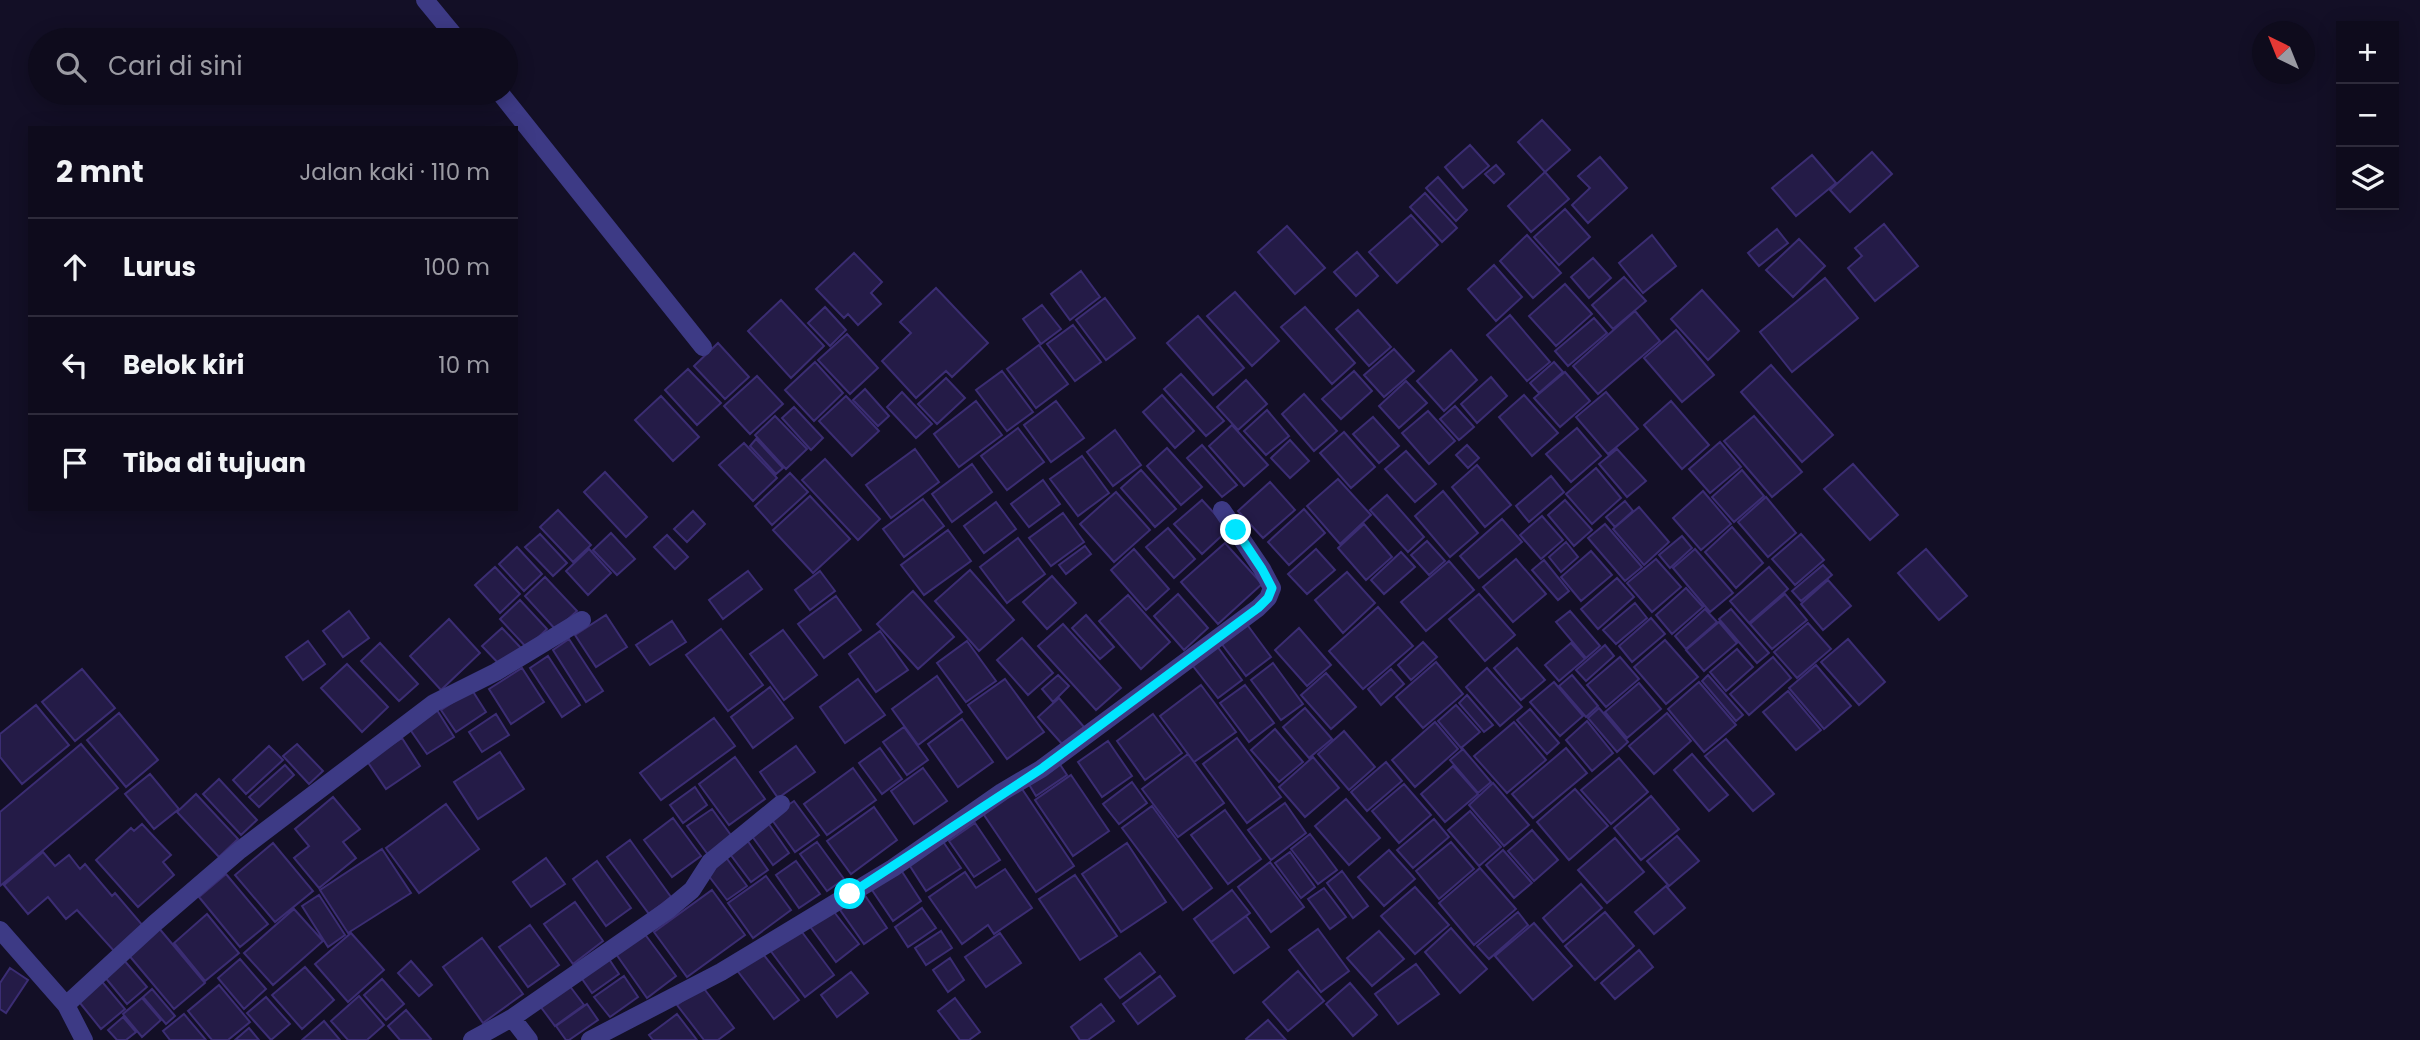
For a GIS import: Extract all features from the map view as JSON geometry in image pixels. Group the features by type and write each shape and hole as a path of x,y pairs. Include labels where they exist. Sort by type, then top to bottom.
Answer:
{"street":[{"path":"425,0 448,28"},
{"path":"510,105 703,347"},
{"path":"590,1040 721,972 893,868 1002,792 1041,769 1258,608 1268,598 1272,588 1222,510"},
{"path":"66,1004 240,850 401,728 434,704 496,672 582,620"},
{"path":"472,1040 512,1018 675,905 692,890 710,862 781,804"},
{"path":"0,930 66,1004 84,1040"},
{"path":"512,1018 529,1040"}],"building":[{"path":"1542,120 1570,150 1545,172 1518,142"},
{"path":"1470,145 1489,166 1463,188 1445,167"},
{"path":"1872,152 1892,174 1850,212 1830,190"},
{"path":"1812,155 1836,183 1796,216 1772,188"},
{"path":"1600,157 1627,188 1588,223 1572,205 1590,188 1578,176"},
{"path":"1496,165 1504,174 1494,183 1485,174"},
{"path":"1545,172 1569,199 1531,232 1508,206"},
{"path":"1438,177 1467,210 1456,221 1426,188"},
{"path":"1425,193 1457,228 1442,242 1410,207"},
{"path":"1565,209 1590,237 1559,265 1534,237"},
{"path":"1411,215 1438,245 1397,283 1369,252"},
{"path":"1884,224 1918,266 1875,301 1848,268 1862,256 1855,248"},
{"path":"1287,226 1325,268 1295,294 1258,252"},
{"path":"1777,229 1788,243 1759,266 1748,253"},
{"path":"1527,235 1561,273 1533,298 1500,261"},
{"path":"1652,235 1676,266 1643,293 1619,263"},
{"path":"1799,239 1825,266 1793,297 1766,270"},
{"path":"1357,252 1378,276 1356,296 1334,272"},
{"path":"854,253 882,282 871,293 881,304 858,325 848,314 844,318 816,289"},
{"path":"1593,258 1611,278 1589,298 1571,277"},
{"path":"1494,265 1522,297 1496,321 1468,289"},
{"path":"1081,271 1100,297 1070,320 1051,294"},
{"path":"1624,277 1646,301 1613,329 1592,305"},
{"path":"1825,278 1858,318 1792,372 1760,332"},
{"path":"1565,284 1592,314 1556,346 1529,316"},
{"path":"936,288 988,343 952,377 946,371 916,398 882,361 911,333 900,322"},
{"path":"1702,290 1739,331 1708,360 1671,319"},
{"path":"1235,292 1279,341 1252,366 1207,316"},
{"path":"1105,298 1135,338 1106,360 1076,320"},
{"path":"781,300 824,346 791,378 748,331"},
{"path":"1042,305 1061,329 1041,344 1023,319"},
{"path":"825,307 846,330 830,346 808,323"},
{"path":"1305,307 1355,363 1332,384 1281,327"},
{"path":"1358,310 1391,347 1369,366 1336,329"},
{"path":"1635,311 1660,341 1598,394 1573,366"},
{"path":"1510,315 1550,362 1527,381 1487,335"},
{"path":"1198,316 1244,368 1213,395 1167,343"},
{"path":"1594,318 1607,333 1568,366 1555,351"},
{"path":"1073,325 1101,362 1075,381 1047,344"},
{"path":"1676,330 1714,375 1682,402 1644,358"},
{"path":"847,334 878,368 850,394 818,360"},
{"path":"718,343 749,377 725,399 694,366"},
{"path":"1039,345 1068,384 1036,408 1007,369"},
{"path":"1394,349 1414,371 1384,397 1364,375"},
{"path":"1451,350 1477,380 1444,411 1417,381"},
{"path":"815,362 843,393 814,421 785,390"},
{"path":"1554,362 1563,372 1539,393 1530,383"},
{"path":"1771,365 1833,435 1802,462 1741,392"},
{"path":"688,369 721,403 697,425 665,390"},
{"path":"1002,371 1033,412 1007,431 976,390"},
{"path":"1354,371 1372,391 1341,419 1322,399"},
{"path":"1565,372 1590,401 1560,427 1534,398"},
{"path":"1181,374 1224,421 1206,436 1164,389"},
{"path":"757,376 783,404 750,434 724,406"},
{"path":"1491,377 1507,396 1477,423 1461,404"},
{"path":"946,378 965,398 937,424 918,404"},
{"path":"1246,380 1267,404 1238,430 1217,407"},
{"path":"1406,381 1427,403 1399,428 1379,406"},
{"path":"865,389 889,416 878,426 853,400"},
{"path":"902,392 932,424 916,438 887,407"},
{"path":"1606,392 1638,429 1608,454 1576,417"},
{"path":"1304,394 1337,431 1314,451 1282,414"},
{"path":"1162,395 1194,431 1175,448 1143,412"},
{"path":"1524,395 1558,433 1532,456 1499,417"},
{"path":"661,396 699,437 673,461 635,420"},
{"path":"846,396 879,431 852,456 819,421"},
{"path":"976,401 1002,435 959,467 934,434"},
{"path":"1056,401 1084,438 1051,462 1024,425"},
{"path":"1671,401 1709,445 1682,469 1644,425"},
{"path":"1455,406 1474,427 1459,440 1440,419"},
{"path":"794,407 823,438 811,450 782,418"},
{"path":"1267,410 1289,436 1266,455 1244,431"},
{"path":"1428,411 1455,441 1429,464 1402,433"},
{"path":"775,416 807,449 786,469 755,435"},
{"path":"1754,416 1802,472 1772,497 1724,441"},
{"path":"1373,417 1399,446 1379,463 1353,434"},
{"path":"1232,425 1268,465 1244,486 1209,446"},
{"path":"1018,428 1044,462 1007,490 981,456"},
{"path":"1577,428 1601,456 1571,482 1546,454"},
{"path":"1115,430 1141,465 1113,486 1087,452"},
{"path":"1344,432 1375,467 1351,488 1320,453"},
{"path":"756,439 783,468 776,474 750,446"},
{"path":"1290,440 1309,461 1290,478 1271,458"},
{"path":"1720,442 1741,467 1710,493 1689,469"},
{"path":"744,443 777,478 753,501 719,465"},
{"path":"1202,445 1237,485 1222,497 1187,458"},
{"path":"1467,445 1479,458 1468,468 1456,455"},
{"path":"1167,448 1202,487 1181,505 1147,466"},
{"path":"915,449 939,482 891,518 866,485"},
{"path":"1617,449 1646,481 1627,497 1599,464"},
{"path":"1406,451 1436,484 1415,502 1385,469"},
{"path":"1082,456 1109,493 1078,516 1050,479"},
{"path":"825,459 880,519 858,540 802,480"},
{"path":"972,464 992,492 952,522 932,494"},
{"path":"1853,464 1898,515 1870,540 1824,489"},
{"path":"1477,465 1511,505 1485,527 1452,487"},
{"path":"1596,468 1621,498 1592,524 1566,494"},
{"path":"1141,470 1176,509 1155,527 1121,488"},
{"path":"1742,470 1764,496 1734,522 1712,497"},
{"path":"605,472 647,517 626,537 584,492"},
{"path":"790,473 808,492 772,525 755,506"},
{"path":"1551,476 1564,492 1529,522 1516,506"},
{"path":"1338,479 1371,515 1340,544 1307,506"},
{"path":"1043,480 1060,504 1029,527 1011,504"},
{"path":"1270,482 1295,510 1263,538 1238,511"},
{"path":"1443,491 1478,533 1450,557 1415,516"},
{"path":"1703,491 1731,524 1701,550 1673,518"},
{"path":"1116,492 1150,530 1114,562 1080,524"},
{"path":"1387,495 1424,537 1408,552 1370,510"},
{"path":"810,496 850,539 813,573 773,530"},
{"path":"1766,497 1796,533 1768,557 1738,522"},
{"path":"923,499 944,526 904,557 883,529"},
{"path":"1202,500 1229,529 1202,554 1174,524"},
{"path":"1565,500 1592,530 1574,546 1548,515"},
{"path":"1625,501 1633,511 1615,527 1606,517"},
{"path":"996,502 1016,529 984,553 964,526"},
{"path":"1639,507 1669,542 1644,565 1613,529"},
{"path":"1304,509 1325,533 1289,565 1268,542"},
{"path":"558,510 591,545 573,562 540,527"},
{"path":"693,511 705,524 687,542 674,529"},
{"path":"1063,513 1084,542 1051,566 1029,538"},
{"path":"1542,516 1563,540 1541,559 1520,535"},
{"path":"1502,519 1522,542 1479,578 1460,556"},
{"path":"1364,524 1392,557 1366,580 1338,548"},
{"path":"1605,524 1642,567 1625,581 1588,538"},
{"path":"1732,527 1763,563 1736,588 1705,552"},
{"path":"1168,528 1195,559 1174,578 1146,547"},
{"path":"948,530 971,561 924,595 901,565"},
{"path":"611,533 635,559 617,575 593,550"},
{"path":"540,534 567,563 553,576 525,547"},
{"path":"1801,534 1824,560 1795,585 1772,559"},
{"path":"667,535 688,557 675,569 654,547"},
{"path":"1682,536 1692,548 1670,568 1659,555"},
{"path":"1018,538 1045,574 1007,603 980,567"},
{"path":"1427,541 1445,561 1429,575 1411,555"},
{"path":"1566,542 1578,557 1561,572 1549,557"},
{"path":"1225,543 1262,584 1218,624 1181,582"},
{"path":"1085,546 1091,554 1066,574 1059,565"},
{"path":"517,547 542,574 524,591 499,564"},
{"path":"589,549 611,573 588,595 566,571"},
{"path":"1134,549 1169,589 1146,610 1111,570"},
{"path":"1316,549 1335,570 1307,594 1288,574"},
{"path":"1695,549 1733,593 1710,612 1673,568"},
{"path":"1926,549 1967,596 1939,620 1898,573"},
{"path":"1591,551 1612,575 1581,601 1561,577"},
{"path":"1401,552 1415,567 1384,594 1371,580"},
{"path":"1516,559 1546,594 1513,622 1483,587"},
{"path":"1656,559 1681,587 1652,612 1627,583"},
{"path":"1544,560 1569,591 1558,600 1532,570"},
{"path":"1449,561 1474,590 1426,631 1401,602"},
{"path":"1823,565 1832,575 1801,601 1792,591"},
{"path":"495,567 520,594 500,613 475,585"},
{"path":"1769,567 1788,589 1749,623 1730,601"},
{"path":"970,570 1014,620 979,651 935,601"},
{"path":"748,571 762,589 723,619 709,600"},
{"path":"820,571 835,591 810,610 795,590"},
{"path":"1347,572 1375,603 1343,633 1315,600"},
{"path":"1052,576 1076,603 1047,629 1023,602"},
{"path":"545,577 577,611 556,630 525,596"},
{"path":"1617,578 1634,597 1598,629 1581,609"},
{"path":"1828,580 1851,606 1823,630 1801,604"},
{"path":"1686,588 1703,607 1672,634 1656,615"},
{"path":"913,591 954,637 918,669 877,624"},
{"path":"1178,594 1208,628 1184,650 1154,616"},
{"path":"1479,594 1515,635 1485,661 1449,619"},
{"path":"1785,594 1807,620 1772,649 1750,624"},
{"path":"1128,595 1170,642 1141,669 1099,621"},
{"path":"836,596 861,630 824,658 798,624"},
{"path":"520,600 547,629 527,648 500,619"},
{"path":"1635,603 1647,618 1616,644 1603,630"},
{"path":"1378,607 1413,646 1363,689 1329,651"},
{"path":"1705,609 1717,622 1686,649 1675,636"},
{"path":"1731,609 1769,653 1757,663 1719,619"},
{"path":"349,611 369,638 343,657 323,631"},
{"path":"1570,611 1600,646 1586,658 1556,622"},
{"path":"606,615 627,647 596,667 575,635"},
{"path":"1086,615 1114,647 1100,659 1072,628"},
{"path":"1651,618 1665,634 1632,662 1619,646"},
{"path":"449,619 480,653 441,690 410,656"},
{"path":"1243,619 1271,657 1246,676 1218,639"},
{"path":"672,621 686,642 650,665 636,645"},
{"path":"1719,622 1737,643 1704,671 1686,650"},
{"path":"1808,623 1831,649 1797,678 1774,652"},
{"path":"1063,624 1121,688 1096,710 1038,646"},
{"path":"502,628 521,648 501,666 482,646"},
{"path":"1299,628 1331,665 1307,686 1275,650"},
{"path":"721,629 763,685 728,711 686,655"},
{"path":"783,630 817,675 784,700 750,654"},
{"path":"880,631 908,670 876,692 849,654"},
{"path":"1022,638 1053,673 1028,695 997,660"},
{"path":"569,639 603,691 586,702 553,650"},
{"path":"1848,639 1885,682 1859,705 1821,662"},
{"path":"1665,640 1698,677 1666,704 1634,667"},
{"path":"308,641 325,664 303,680 286,657"},
{"path":"967,641 996,681 966,702 937,663"},
{"path":"1214,642 1242,680 1218,698 1189,661"},
{"path":"1423,642 1437,657 1411,680 1398,665"},
{"path":"380,643 418,684 399,701 361,661"},
{"path":"1571,643 1585,659 1559,681 1545,665"},
{"path":"1605,645 1614,656 1586,681 1576,670"},
{"path":"1517,648 1545,680 1521,700 1494,668"},
{"path":"1737,649 1753,667 1726,691 1710,672"},
{"path":"548,656 580,705 562,717 530,668"},
{"path":"1620,657 1639,679 1606,707 1587,685"},
{"path":"1773,657 1791,678 1749,715 1730,694"},
{"path":"1436,662 1463,694 1423,728 1396,697"},
{"path":"1273,663 1303,704 1281,720 1251,680"},
{"path":"347,664 388,707 362,732 321,688"},
{"path":"1816,665 1851,706 1824,729 1789,688"},
{"path":"522,668 544,702 511,724 489,689"},
{"path":"1487,668 1522,707 1500,726 1466,687"},
{"path":"82,669 115,708 75,741 42,702"},
{"path":"1391,669 1404,684 1381,705 1368,689"},
{"path":"1326,673 1356,707 1331,729 1301,695"},
{"path":"1058,675 1069,686 1053,702 1042,689"},
{"path":"1572,675 1598,706 1586,717 1559,686"},
{"path":"1708,675 1743,715 1736,721 1702,681"},
{"path":"937,676 962,712 918,745 892,709"},
{"path":"858,679 885,715 845,743 820,707"},
{"path":"1005,679 1044,732 1007,759 968,705"},
{"path":"1554,682 1583,716 1560,736 1530,702"},
{"path":"1699,682 1736,725 1704,752 1668,709"},
{"path":"1639,683 1661,709 1627,738 1605,712"},
{"path":"1201,685 1236,732 1194,762 1160,716"},
{"path":"1245,685 1274,723 1249,742 1220,703"},
{"path":"770,687 793,718 753,748 731,717"},
{"path":"472,690 486,712 456,732 441,710"},
{"path":"1788,691 1821,730 1796,750 1763,712"},
{"path":"1467,695 1493,725 1484,732 1459,703"},
{"path":"1059,698 1084,727 1063,745 1038,717"},
{"path":"36,705 69,745 22,784 0,757 0,734"},
{"path":"1456,705 1480,732 1461,748 1438,721"},
{"path":"435,707 454,737 427,754 407,725"},
{"path":"1305,708 1332,739 1309,758 1283,727"},
{"path":"1599,708 1628,742 1617,752 1588,718"},
{"path":"1530,709 1559,743 1547,754 1517,720"},
{"path":"119,713 158,760 126,787 87,740"},
{"path":"1667,713 1691,741 1654,774 1629,746"},
{"path":"496,714 509,735 482,752 469,732"},
{"path":"1153,714 1182,753 1145,780 1117,741"},
{"path":"714,718 735,746 661,800 640,773"},
{"path":"962,719 993,762 958,787 928,744"},
{"path":"1587,721 1613,753 1592,771 1566,740"},
{"path":"1435,722 1458,749 1415,787 1392,760"},
{"path":"1514,722 1546,760 1507,793 1474,756"},
{"path":"904,727 928,760 907,775 883,742"},
{"path":"1275,729 1303,762 1279,782 1251,750"},
{"path":"1344,731 1375,767 1349,790 1318,754"},
{"path":"402,738 420,766 386,789 367,761"},
{"path":"1237,738 1281,797 1247,823 1203,764"},
{"path":"1726,739 1774,794 1753,811 1705,756"},
{"path":"1108,741 1132,776 1102,797 1078,762"},
{"path":"81,744 118,788 0,886 0,812"},
{"path":"297,744 323,771 309,784 283,756"},
{"path":"269,746 283,760 246,794 233,780"},
{"path":"796,746 815,772 778,798 760,772"},
{"path":"880,748 902,779 882,794 859,763"},
{"path":"1566,748 1587,773 1533,818 1512,794"},
{"path":"1463,749 1491,782 1478,793 1450,760"},
{"path":"500,752 524,789 478,819 454,782"},
{"path":"1188,754 1224,803 1178,837 1142,789"},
{"path":"1692,754 1728,795 1709,811 1674,770"},
{"path":"735,757 765,799 729,825 699,784"},
{"path":"1313,757 1339,788 1305,817 1279,787"},
{"path":"1619,758 1648,792 1611,824 1581,790"},
{"path":"1057,760 1067,775 1036,796 1027,781"},
{"path":"1386,762 1402,781 1367,811 1351,792"},
{"path":"285,765 294,775 259,807 249,797"},
{"path":"1453,766 1478,794 1445,822 1421,794"},
{"path":"853,768 876,800 827,835 804,804"},
{"path":"923,768 947,801 914,824 891,791"},
{"path":"150,774 179,809 154,829 125,794"},
{"path":"1071,775 1109,831 1073,856 1035,800"},
{"path":"219,779 257,820 241,835 203,794"},
{"path":"1132,782 1147,803 1119,824 1103,804"},
{"path":"1018,783 1074,866 1036,892 980,809"},
{"path":"1493,783 1529,825 1504,846 1469,805"},
{"path":"1404,784 1431,815 1399,843 1372,811"},
{"path":"695,787 707,805 683,823 670,805"},
{"path":"1575,789 1608,826 1569,860 1537,822"},
{"path":"196,794 238,839 219,857 177,812"},
{"path":"1651,796 1679,829 1641,860 1614,828"},
{"path":"333,797 360,829 343,842 356,858 319,888 294,858 309,846 295,829"},
{"path":"1346,799 1380,838 1349,865 1315,826"},
{"path":"794,801 819,835 795,852 770,817"},
{"path":"1285,803 1306,833 1271,860 1248,830"},
{"path":"446,804 479,849 419,893 386,848"},
{"path":"1152,806 1212,888 1183,910 1122,828"},
{"path":"874,807 897,840 851,874 827,841"},
{"path":"712,809 733,838 709,856 687,826"},
{"path":"1225,810 1261,859 1228,884 1191,835"},
{"path":"1470,811 1501,847 1479,866 1448,830"},
{"path":"673,818 701,856 672,877 644,840"},
{"path":"1434,819 1449,837 1413,868 1397,850"},
{"path":"766,820 789,853 773,865 749,832"},
{"path":"975,823 1000,860 974,877 949,841"},
{"path":"142,824 171,855 163,862 174,875 138,907 96,860 131,828 134,831"},
{"path":"1532,830 1558,860 1534,881 1508,851"},
{"path":"1310,834 1337,870 1318,884 1291,849"},
{"path":"1677,836 1699,861 1669,886 1647,861"},
{"path":"745,837 768,870 751,882 727,850"},
{"path":"1615,838 1644,872 1607,903 1578,870"},
{"path":"630,840 671,897 649,914 607,857"},
{"path":"942,840 961,868 926,891 908,863"},
{"path":"817,842 844,879 827,891 800,854"},
{"path":"1451,842 1474,869 1439,899 1416,871"},
{"path":"273,843 313,891 275,922 235,875"},
{"path":"1127,843 1166,902 1121,932 1082,874"},
{"path":"382,849 411,893 348,933 320,890"},
{"path":"1389,850 1415,879 1384,906 1358,877"},
{"path":"1503,850 1532,883 1514,898 1486,865"},
{"path":"43,852 55,866 69,855 80,869 85,864 112,896 115,893 144,927 114,951 77,910 66,919 48,897 28,914 4,885"},
{"path":"1290,852 1315,887 1301,898 1275,863"},
{"path":"725,856 747,886 727,900 705,871"},
{"path":"546,858 565,884 531,907 513,882"},
{"path":"597,861 631,908 606,926 573,879"},
{"path":"796,861 820,894 799,908 776,875"},
{"path":"1270,862 1304,907 1271,932 1238,887"},
{"path":"1480,868 1516,909 1474,945 1439,903"},
{"path":"1005,869 1032,908 994,934 988,925 962,944 929,897 965,872 976,888"},
{"path":"901,870 921,901 893,921 872,890"},
{"path":"1342,871 1368,906 1353,918 1327,883"},
{"path":"226,874 268,924 240,947 199,897"},
{"path":"1075,875 1117,936 1080,960 1039,899"},
{"path":"766,876 791,910 753,938 728,903"},
{"path":"1581,884 1602,908 1563,942 1543,918"},
{"path":"1666,886 1685,908 1654,934 1635,912"},
{"path":"1415,887 1449,925 1415,954 1381,916"},
{"path":"1324,888 1346,917 1330,929 1308,899"},
{"path":"712,890 745,935 687,977 654,932"},
{"path":"1232,890 1250,913 1211,942 1194,919"},
{"path":"862,891 887,928 864,944 838,907"},
{"path":"319,895 345,935 328,947 302,906"},
{"path":"575,902 603,941 573,964 544,924"},
{"path":"831,908 859,944 836,962 809,925"},
{"path":"922,908 936,928 908,947 895,927"},
{"path":"294,909 323,941 273,985 244,953"},
{"path":"1518,912 1528,925 1489,959 1477,946"},
{"path":"1605,912 1634,946 1595,980 1565,946"},
{"path":"207,914 239,953 205,981 174,943"},
{"path":"1246,916 1269,947 1234,973 1211,942"},
{"path":"1534,923 1572,966 1533,1000 1495,956"},
{"path":"530,925 559,965 528,987 499,947"},
{"path":"158,927 205,983 174,1009 127,953"},
{"path":"799,928 834,975 805,997 770,950"},
{"path":"1451,928 1487,969 1460,993 1425,952"},
{"path":"1318,929 1349,971 1321,992 1289,950"},
{"path":"941,931 952,948 926,965 915,948"},
{"path":"1379,931 1404,959 1372,986 1347,958"},
{"path":"351,933 384,970 348,1002 315,964"},
{"path":"644,933 676,976 647,998 616,954"},
{"path":"1000,933 1021,963 986,987 965,957"},
{"path":"482,938 523,994 483,1023 443,967"},
{"path":"760,950 799,1000 774,1019 736,969"},
{"path":"1639,950 1653,967 1615,999 1601,983"},
{"path":"1140,953 1155,972 1120,998 1105,979"},
{"path":"607,956 619,974 592,993 580,976"},
{"path":"950,958 964,980 948,992 933,970"},
{"path":"123,959 147,987 127,1004 104,976"},
{"path":"240,959 266,989 244,1009 218,978"},
{"path":"411,961 432,985 419,996 398,973"},
{"path":"1416,964 1439,994 1398,1024 1375,994"},
{"path":"305,967 334,1000 302,1029 272,995"},
{"path":"10,968 28,980 6,1013 0,1009 0,983"},
{"path":"1298,971 1324,1001 1288,1031 1263,1002"},
{"path":"851,972 868,993 837,1017 821,995"},
{"path":"624,976 638,997 610,1017 594,997"},
{"path":"1160,976 1175,996 1138,1024 1123,1004"},
{"path":"99,978 125,1009 101,1029 76,998"},
{"path":"382,979 404,1004 386,1020 364,995"},
{"path":"566,981 584,1005 555,1026 537,1002"},
{"path":"1350,983 1377,1015 1353,1036 1326,1004"},
{"path":"219,985 250,1022 228,1040 212,1040 188,1011"},
{"path":"702,986 734,1028 718,1040 704,1040 677,1005"},
{"path":"152,989 175,1016 166,1024 143,997"},
{"path":"359,996 384,1025 367,1040 348,1040 331,1021"},
{"path":"266,997 290,1024 271,1040 247,1013"},
{"path":"142,998 161,1020 142,1037 123,1014"},
{"path":"955,998 980,1032 969,1040 960,1040 938,1011"},
{"path":"587,1004 598,1020 566,1040 556,1026"},
{"path":"1101,1004 1114,1021 1088,1040 1080,1040 1071,1027"},
{"path":"406,1010 430,1040 400,1040 388,1026"},
{"path":"184,1014 206,1040 170,1040 163,1031"},
{"path":"677,1014 697,1040 653,1040 649,1035"},
{"path":"123,1017 136,1032 126,1040 117,1040 108,1030"},
{"path":"1268,1020 1286,1040 1246,1039"},
{"path":"324,1021 340,1040 302,1040"},
{"path":"249,1028 259,1040 235,1040"}],"route":[{"path":"850,894 893,868 1002,792 1041,769 1258,608 1268,598 1272,588 1236,530"}]}
